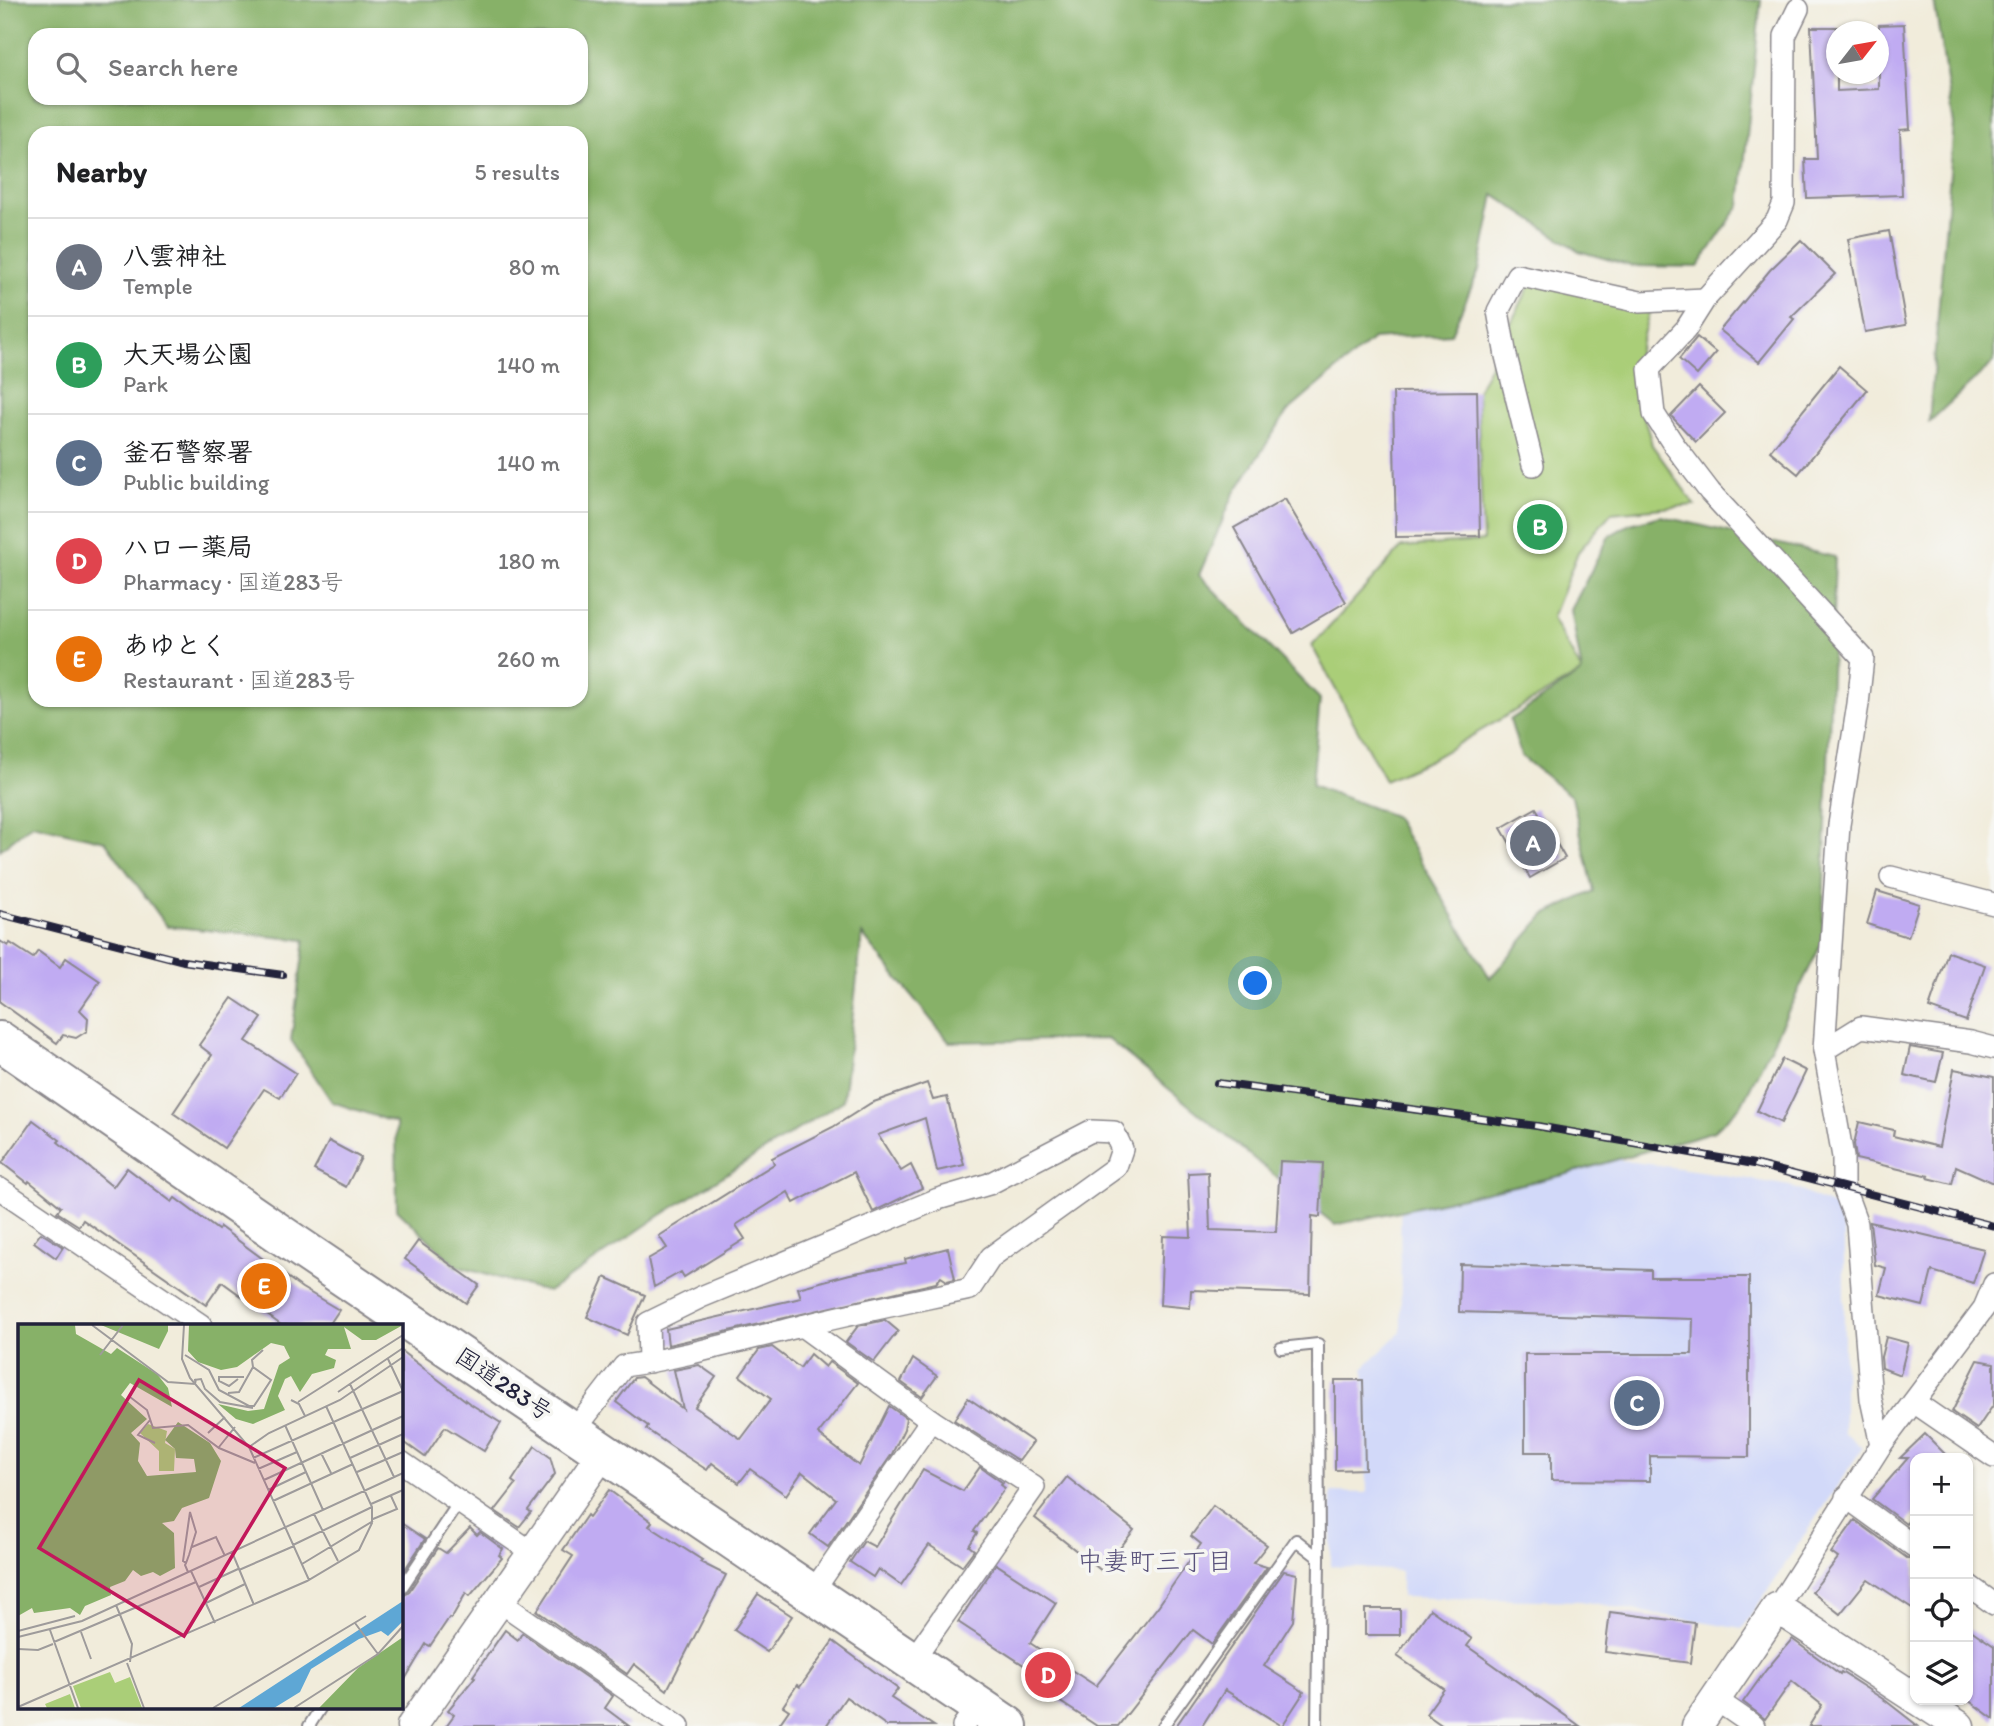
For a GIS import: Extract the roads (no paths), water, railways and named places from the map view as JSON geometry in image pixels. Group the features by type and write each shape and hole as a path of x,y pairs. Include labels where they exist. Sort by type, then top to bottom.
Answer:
{"highway":[{"name":"国道283号","path":"0,1041 283,1236 912,1661 983,1719"}],"street":[{"path":"1798,9 1785,36 1784,203 1777,220 1705,299 1686,329 1649,369 1654,414 1674,444 1710,492 1863,658 1839,825 1824,1050 1843,1157 1843,1186 1857,1224 1871,1399 1881,1445"},
{"path":"1533,465 1506,356 1498,311 1517,275 1640,302 1705,299"},
{"path":"1891,877 1994,904"},
{"path":"1824,1050 1861,1027 1971,1042 1994,1048"},
{"path":"412,1726 533,1553 624,1366 649,1362 970,1289 991,1257 1116,1167 1122,1149 1114,1132 1091,1131 989,1184 938,1199 701,1297 648,1323 649,1362"},
{"path":"0,1189 200,1324"},
{"path":"1697,1726 1777,1608 1881,1445 1989,1310 1994,1284"},
{"path":"802,1326 931,1420 1034,1487 912,1661"},
{"path":"1914,1402 1994,1457"},
{"path":"812,1593 931,1420"},
{"path":"402,1463 533,1553"},
{"path":"1846,1497 1910,1543"},
{"path":"1973,1589 1994,1604"},
{"path":"499,1601 679,1726"},
{"path":"1777,1608 1910,1694"},
{"path":"1715,1699 1754,1726"},
{"path":"1926,1705 1959,1726"}],"lane":[{"path":"1281,1348 1318,1344 1317,1726"},
{"path":"402,1588 459,1502"},
{"path":"1163,1726 1296,1540 1319,1558"},
{"path":"309,1726 320,1708"}],"railway":[{"path":"0,914 183,961 283,975"},
{"path":"1217,1083 1537,1126 1754,1164 1994,1226"}],"place":[{"name":"大天場公園","path":"1540,527"},
{"name":"八雲神社","path":"1533,843"},
{"name":"あゆとく","path":"264,1286"},
{"name":"釜石警察署","path":"1637,1403"},
{"name":"ハロー薬局","path":"1048,1675"}],"district":[{"name":"中妻町三丁目","path":"1155,1561"}]}
